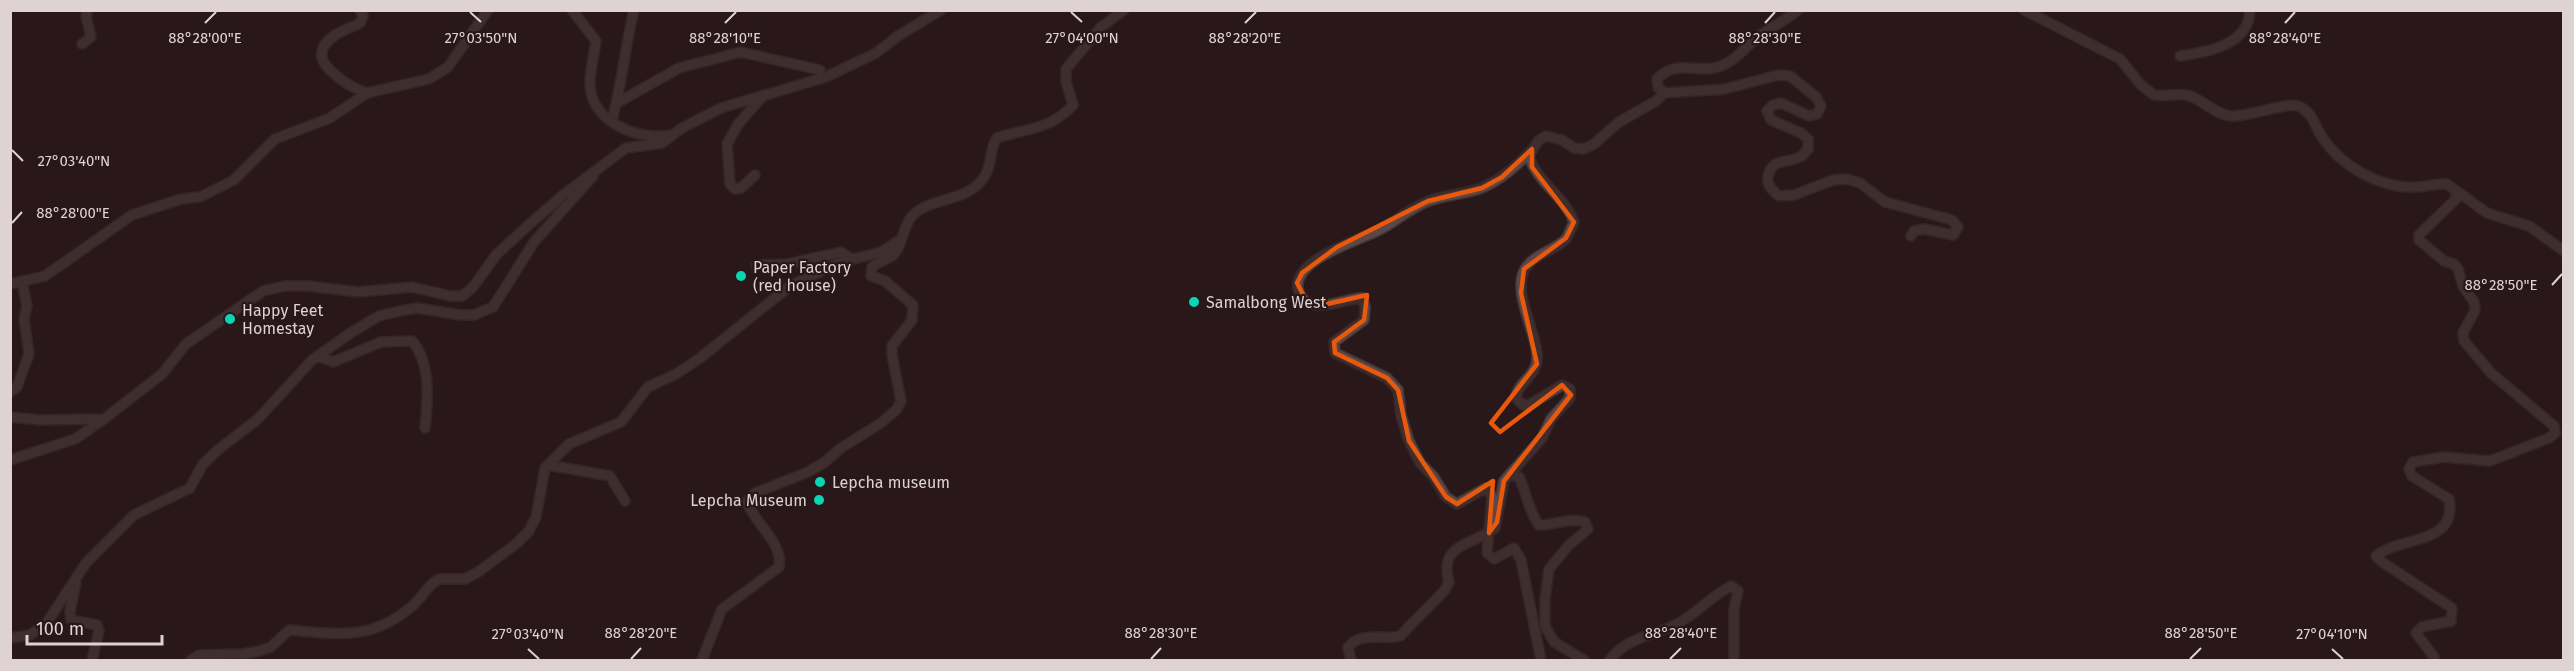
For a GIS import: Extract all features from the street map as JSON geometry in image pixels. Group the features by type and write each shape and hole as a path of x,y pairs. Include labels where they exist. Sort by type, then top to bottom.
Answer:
{"street":[{"path":"82,44 91,37 86,16 88,10"},
{"path":"360,10 363,16 360,23 337,33 325,44 321,52 328,68 342,80 367,93"},
{"path":"10,284 45,276 132,215 182,199 200,197 234,180 275,138 330,118 367,93 429,79 448,67 488,10"},
{"path":"572,10 596,42 590,86 598,110 626,132 644,136 674,135"},
{"path":"612,120 634,10"},
{"path":"10,460 75,439 162,374 186,344 263,291 285,286 309,286 358,292 412,287 450,296 462,296 473,286 496,255 563,195 626,147 662,143 682,128 720,108 826,77 876,53 898,36 941,10"},
{"path":"702,660 722,609 779,567 780,557 747,502 755,493 794,479 825,462 841,448 881,423 897,409 901,401 892,346 912,320 913,305 885,281 871,276 872,267 893,255 912,216 927,206 967,192 981,181 992,163 992,144 997,138 1012,133 1035,130 1062,117 1073,105 1066,82 1066,69 1101,27 1124,10"},
{"path":"1664,93 1658,87 1657,80 1664,72 1674,68 1716,68 1729,62 1760,36 1798,10"},
{"path":"2024,10 2120,59 2142,85 2154,95 2181,94 2232,116 2295,105 2309,112 2323,139 2335,152 2364,174 2400,187 2418,188 2439,183 2447,184 2487,213 2529,226 2564,251"},
{"path":"2180,56 2211,51 2243,34 2248,27 2250,10"},
{"path":"617,103 680,68 741,52 820,70"},
{"path":"1541,660 1521,560 1514,548 1494,559 1487,553 1492,497 1486,488 1457,504 1446,496 1433,476 1420,463 1409,441 1401,416 1398,390 1388,378 1335,352 1334,342 1364,320 1365,308 1362,298 1323,305 1307,303 1299,293 1297,283 1302,273 1337,247 1384,228 1402,214 1428,201 1482,188 1502,177 1546,136 1553,136 1574,148 1584,149 1594,144 1619,123 1656,101 1664,93 1717,90 1778,75 1790,76 1816,97 1821,106 1817,114 1809,116 1781,103 1773,105 1767,111 1771,120 1801,133 1808,139 1808,149 1802,156 1781,160 1771,168 1768,180 1770,189 1779,196 1794,195 1833,180 1847,179 1860,183 1885,202 1952,220 1958,227 1953,236 1924,229 1914,231 1911,236"},
{"path":"755,175 741,188 735,189 730,184 727,144 738,123 764,95"},
{"path":"1350,660 1348,648 1352,642 1360,637 1400,636 1445,590 1449,582 1445,569 1448,559 1461,546 1489,533 1497,522 1504,481 1542,438 1551,419 1571,395 1570,389 1562,385 1529,405 1523,405 1516,398 1517,392 1533,374 1538,364 1533,333 1521,293 1524,269 1531,261 1566,238 1574,222 1565,206 1532,167 1529,156 1532,149"},
{"path":"10,638 30,635 46,624 52,618 77,575 134,515 190,488 203,464 258,419 301,370 367,321 378,316 417,308 474,315 493,307 534,242 606,161"},
{"path":"2433,660 2434,657 2416,633 2422,627 2451,621 2452,608 2376,556 2389,549 2426,537 2440,529 2447,519 2450,511 2449,498 2412,476 2409,469 2413,462 2444,457 2490,461 2549,438 2555,433 2554,426 2491,373 2464,341 2463,333 2475,310 2474,302 2463,286 2458,269 2454,264 2444,261 2419,240 2419,235 2457,198 2454,189"},
{"path":"192,660 199,655 243,654 260,651 271,647 289,630 345,635 376,629 401,615 439,579 465,579 478,572 504,554 529,531 536,517 542,479 548,465 570,444 621,422 648,387 676,374 700,358 782,292 850,258 881,252 900,240"},
{"path":"756,265 787,264 841,252 850,258"},
{"path":"10,392 17,387 29,354 24,319 27,306 22,281"},
{"path":"318,356 333,362 381,342 412,341 420,350 429,398 425,428"},
{"path":"10,417 49,420 104,419"},
{"path":"548,465 610,476 625,501"},
{"path":"1510,474 1519,477 1526,492 1531,515 1539,525 1573,518 1585,522 1588,529 1569,545 1549,569 1545,626 1554,642 1584,660"},
{"path":"77,575 70,612 71,620 97,625 99,631 92,660"},
{"path":"1610,660 1628,642 1681,622 1718,593 1731,586 1738,591 1734,609 1734,660"}],"highlighted area":[{"path":"1532,149 1532,167 1574,222 1566,238 1524,269 1521,293 1537,364 1491,423 1500,432 1562,385 1571,395 1504,481 1497,522 1489,533 1493,481 1457,504 1446,497 1409,441 1398,390 1387,378 1335,353 1334,342 1364,320 1367,295 1323,305 1307,302 1297,283 1302,273 1337,247 1428,201 1482,188 1502,177"}],"place":[{"name":"Paper Factory (red house)","path":"741,276"},
{"name":"Samalbong West","path":"1194,302"},
{"name":"Happy Feet Homestay","path":"230,319"},
{"name":"Lepcha museum","path":"820,482"},
{"name":"Lepcha Museum","path":"819,500"}]}
